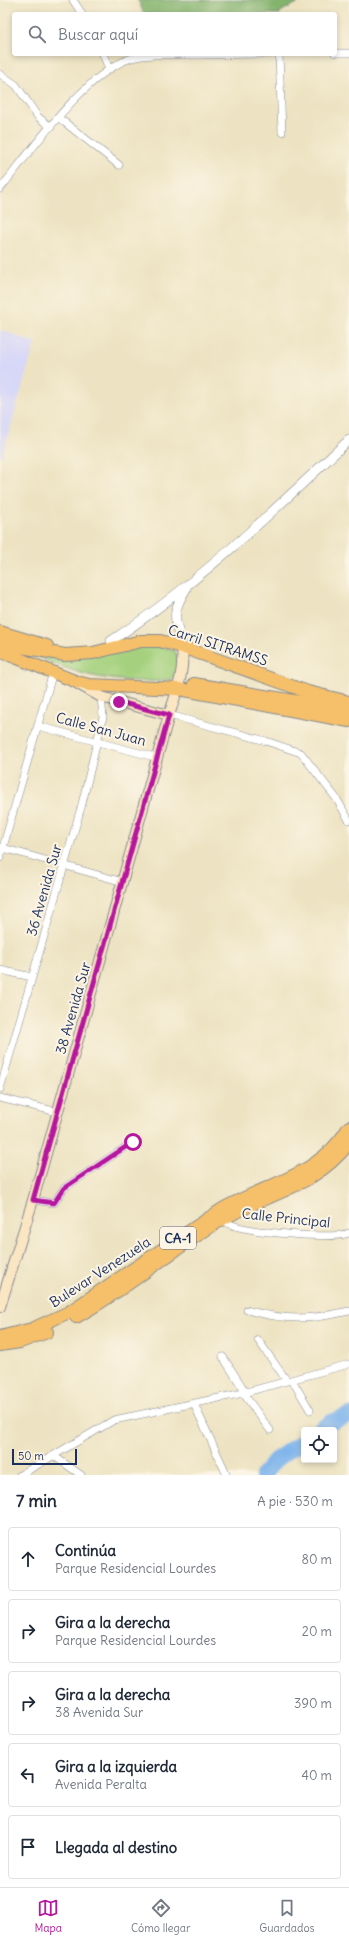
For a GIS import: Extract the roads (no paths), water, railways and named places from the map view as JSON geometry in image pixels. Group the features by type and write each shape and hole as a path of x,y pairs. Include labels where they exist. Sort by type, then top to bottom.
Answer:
{"main road":[{"path":"0,632 49,646 66,648 86,647 140,634 156,633 172,636 181,643"},
{"name":"Carril SITRAMSS","path":"1,646 65,655 93,653 132,642 150,640 181,643 308,692 349,702"},
{"name":"38 Avenida Sur","path":"0,1307 33,1200 169,715 180,685 183,668 181,643"},
{"path":"1,646 53,672 77,682 101,697 169,715"},
{"path":"1,646 86,678 135,683 180,685 349,710"},
{"path":"77,682 106,686 180,685 349,721"},
{"name":"Bulevar Venezuela","path":"0,1337 32,1329 69,1312 221,1210 246,1196 307,1170 332,1149 349,1127"},
{"name":"Bulevar Venezuela","path":"0,1344 20,1342 40,1335 78,1316 222,1220 252,1203 313,1177 332,1162 349,1143"}],"street":[{"path":"74,0 81,12"},
{"path":"337,53 349,53"},
{"path":"104,56 109,68"},
{"path":"0,189 51,127 93,81 109,68 124,61 142,56"},
{"path":"279,56 282,132"},
{"path":"0,74 16,85 38,117 51,127"},
{"path":"59,118 119,165"},
{"path":"111,641 189,585 349,440"},
{"path":"181,643 175,616 180,600 189,585"},
{"path":"0,858 53,672"},
{"name":"36 Avenida Sur","path":"0,1089 65,865 98,742 103,717 101,697"},
{"path":"169,715 266,741 301,753 336,798 349,820"},
{"name":"Calle San Juan","path":"38,726 158,758"},
{"path":"3,848 123,882"},
{"path":"0,970 32,977"},
{"path":"0,1098 58,1112"},
{"path":"33,1200 54,1203 64,1188 133,1142"},
{"name":"Calle Principal","path":"222,1220 240,1227 306,1235 331,1236 349,1234"},
{"path":"247,1310 266,1315 300,1320 349,1311"},
{"path":"258,1340 290,1381 310,1410"},
{"path":"224,1357 245,1393 270,1430"},
{"path":"20,1475 114,1420 245,1393 349,1364"},
{"path":"194,1404 226,1473"},
{"path":"54,1456 80,1475"}],"waterway":[{"path":"323,1427 329,1423 349,1415"},
{"path":"263,1475 275,1460 301,1442"}]}
